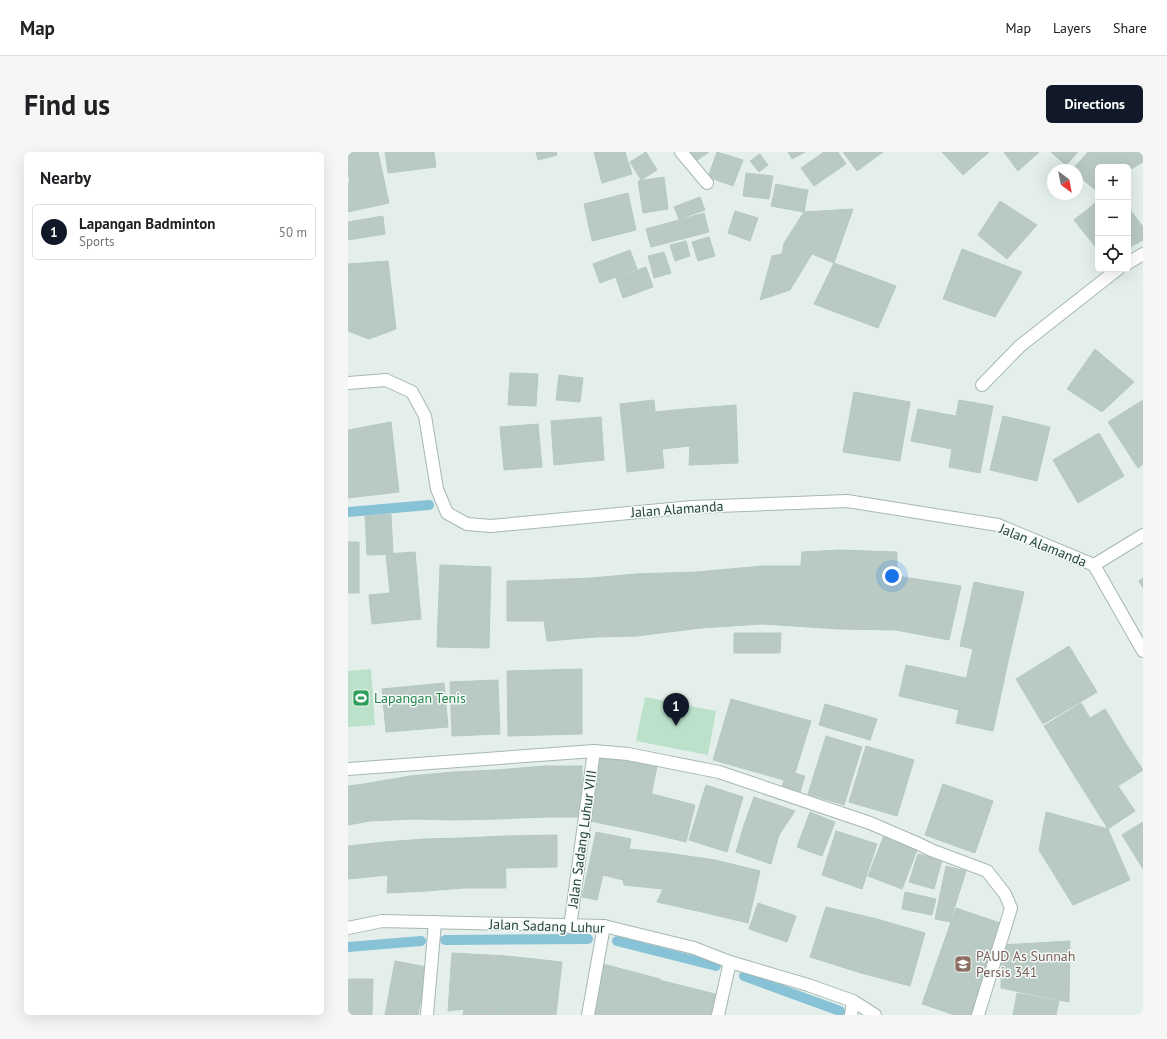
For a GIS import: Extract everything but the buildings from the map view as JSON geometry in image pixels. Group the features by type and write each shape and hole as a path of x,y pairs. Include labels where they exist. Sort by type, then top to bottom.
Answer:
{"street":[{"path":"681,152 707,183"},
{"path":"1131,261 1143,254"},
{"path":"982,385 1020,346 1114,272"},
{"name":"Jalan Alamanda","path":"348,383 386,380 412,392 425,416 437,489 447,513 467,524 491,526 692,507 847,501 998,525 1094,566"},
{"path":"1143,535 1094,566 1143,651"},
{"path":"348,769 594,751 628,754 719,772 870,823 930,850 987,871 1005,894 1011,908 978,1015"},
{"name":"Jalan Sadang Luhur VIII","path":"570,926 594,751"},
{"name":"Jalan Sadang Luhur","path":"348,928 382,921 604,926 694,948 730,962 808,985 853,1001 875,1015"},
{"path":"427,1015 435,922"},
{"path":"588,1015 604,926"},
{"path":"718,1015 730,962"},
{"path":"851,1015 853,1001"}],"green space":[{"name":"Lapangan Tenis","path":"371,669 375,725 348,727 348,671"},
{"path":"645,697 716,711 708,755 636,741"}],"waterway":[{"path":"348,512 429,505"},
{"path":"445,940 588,939"},
{"path":"348,947 421,941"},
{"path":"617,941 716,966"},
{"path":"744,976 840,1011"}],"place":[{"name":"Lapangan Tenis","path":"361,698"},
{"name":"Lapangan Badminton","path":"676,726"},
{"name":"PAUD As Sunnah Persis 341","path":"963,964"}]}
